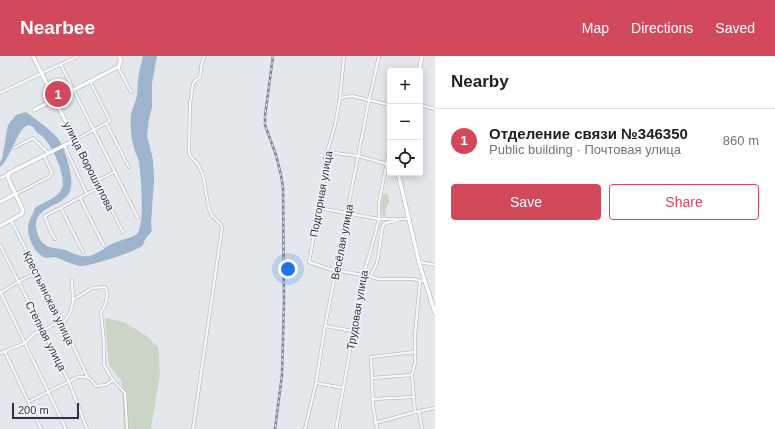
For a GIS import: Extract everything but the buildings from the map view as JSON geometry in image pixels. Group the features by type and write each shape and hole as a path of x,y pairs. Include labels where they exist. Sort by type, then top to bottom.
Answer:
{"main road":[{"name":"улица Ворошилова","path":"33,56 75,140"},
{"path":"34,110 118,67 121,61 119,56"},
{"path":"420,68 422,56"},
{"path":"0,226 22,214 23,210 8,178 9,173 75,140"},
{"path":"399,176 420,262 435,313"},
{"path":"0,202 15,194"}],"street":[{"path":"0,93 78,56"},
{"path":"193,429 222,228 220,223 211,215 206,196 206,189 199,166 190,158 189,152 190,104 193,84 200,77 202,62 205,56"},
{"name":"Подгорная улица","path":"337,271 309,262 324,181 324,166 335,125 340,98 344,56"},
{"name":"Весёлая улица","path":"305,429 316,383 325,326 379,56"},
{"path":"61,65 92,131 138,218"},
{"path":"118,67 131,92"},
{"path":"75,140 110,121 90,81"},
{"path":"340,98 352,96 387,104"},
{"path":"423,106 435,109"},
{"path":"106,123 129,167"},
{"path":"14,148 33,138 48,154"},
{"name":"улица Ворошилова","path":"75,140 123,232"},
{"path":"63,146 87,194"},
{"path":"327,152 358,156 386,164"},
{"path":"15,194 49,177 52,173 44,156"},
{"name":"Трудовая улица","path":"336,429 363,275 379,219 379,203 387,160"},
{"path":"97,181 114,172"},
{"path":"0,178 9,173"},
{"path":"55,239 45,216 100,188"},
{"path":"80,198 104,246"},
{"path":"61,208 83,252"},
{"path":"319,208 379,219 410,218"},
{"path":"370,276 377,263 383,225 399,219"},
{"name":"Крестьянская улица","path":"11,220 63,323 87,376"},
{"name":"Степная улица","path":"0,245 69,382 87,429"},
{"path":"420,262 435,265"},
{"path":"337,271 370,276 383,280 414,279 420,282 425,280"},
{"path":"37,272 0,292 66,429"},
{"path":"0,354 25,343 35,333 63,323 69,315 73,300 72,281"},
{"path":"415,412 412,375 415,363 415,335 420,282"},
{"path":"73,300 92,288 105,287 107,290 105,306 101,312 104,343 104,365 113,380 125,394 127,429"},
{"path":"325,326 354,331"},
{"path":"4,352 41,429"},
{"path":"377,429 372,399 371,357 415,352"},
{"path":"372,378 412,375"},
{"path":"28,402 78,377 87,376 91,378 96,386 106,385 113,380"},
{"path":"316,383 343,388"},
{"path":"372,399 413,397"},
{"path":"375,423 435,408"},
{"path":"419,411 422,429"}],"green space":[{"path":"383,194 387,194 389,197 389,203 385,209 386,217 382,215 380,206"},
{"path":"105,318 124,322 144,334 158,347 160,374 151,429 124,429 122,382 109,365"}],"water":[{"path":"143,56 157,56 152,83 152,107 147,135 153,160 154,180 151,224 152,231 145,239 142,246 138,249 93,264 81,266 71,264 55,257 46,258 35,250 28,232 28,225 35,208 53,198 61,190 63,185 60,168 52,149 42,136 30,125 26,126 20,133 4,163 0,167 8,125 16,115 26,112 57,137 64,150 69,165 71,179 70,191 66,197 47,208 37,218 36,225 38,235 43,243 49,247 65,250 80,256 90,256 114,243 137,234 142,211 141,188 139,162 134,150 131,136 131,119"}],"railway":[{"path":"273,56 265,125 276,155 283,188 284,300 282,375 275,429"}],"place":[{"name":"Отделение связи №346350","path":"58,94"}]}
